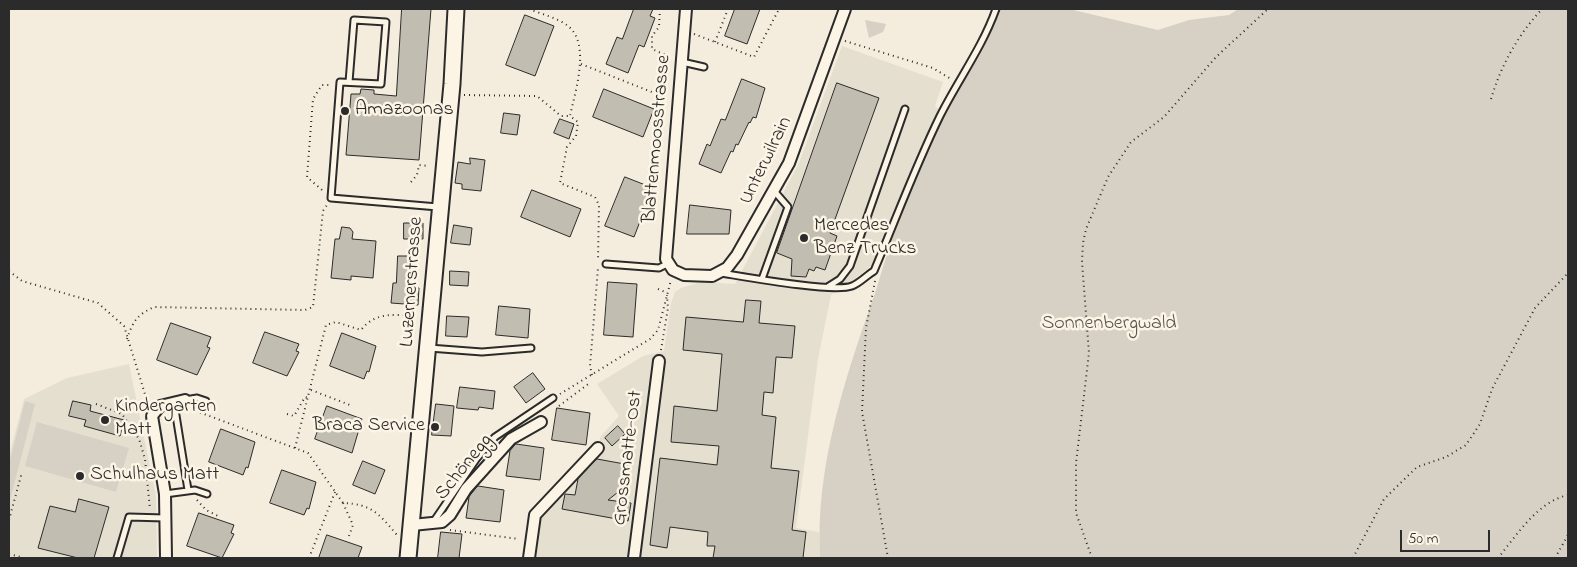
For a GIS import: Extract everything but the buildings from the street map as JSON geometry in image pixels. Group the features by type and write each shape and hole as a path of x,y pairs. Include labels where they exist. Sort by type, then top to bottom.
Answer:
{"main road":[{"name":"Luzernerstrasse","path":"408,558 439,207 452,84 456,9"}],"street":[{"name":"Blattenmoosstrasse","path":"670,268 666,252 679,100 678,61 686,9"},
{"name":"Unterwilrain","path":"721,273 736,255 774,192 802,132 845,9"},
{"path":"670,268 684,275 712,276 721,273"},
{"name":"Grossmatte-Ost","path":"634,558 660,357"},
{"path":"166,558 165,494 152,416 160,406 186,400"},
{"name":"Schönegg","path":"411,532 450,515 466,489 511,439 541,422"},
{"path":"530,558 535,515 598,448"}],"lane":[{"path":"721,273 828,287 852,286 873,271 939,120 957,83 980,48 996,9"},
{"path":"349,82 354,20 386,22 381,84 340,82 331,198 439,207"},
{"path":"678,61 704,67"},
{"path":"828,287 840,279 850,266 905,109"},
{"path":"762,279 788,207 774,192"},
{"path":"606,264 670,268"},
{"path":"428,348 482,352 531,348"},
{"path":"186,400 197,398 206,401"},
{"path":"437,522 477,458 495,437 553,398"},
{"path":"174,402 188,490"},
{"path":"165,494 188,490 207,494"},
{"path":"117,558 129,517 165,518"}],"path":[{"path":"529,9 567,25 575,33 581,64 570,116"},
{"path":"660,9 659,27 652,36 652,49 678,61"},
{"path":"715,42 728,9"},
{"path":"692,34 754,57 779,9"},
{"path":"1092,558 1076,513 1076,463 1089,353 1082,262 1082,243 1086,229 1108,177 1120,156 1131,142 1164,117 1216,57 1268,9"},
{"path":"1491,100 1498,76 1516,42 1525,27 1542,9"},
{"path":"836,38 933,68 957,83"},
{"path":"581,64 679,100"},
{"path":"127,339 133,322 140,314 154,307 305,310 314,307 323,211 331,198 307,177 313,99 322,85 331,85"},
{"path":"464,95 537,96 561,116 570,116 578,122 576,136 567,147 560,183 595,197 599,205 598,263 590,366 592,375"},
{"path":"410,182 417,175 419,165 429,166"},
{"path":"9,271 22,281 98,303 124,326 152,416"},
{"path":"873,271 875,280 866,328 862,412 888,558"},
{"path":"1353,558 1384,499 1417,467 1446,457 1466,445 1480,424 1492,390 1535,308 1568,273"},
{"path":"658,289 667,293"},
{"path":"553,398 650,339 658,330 667,293"},
{"path":"660,357 668,308 667,293"},
{"path":"295,448 326,325 336,322 361,330 368,321 382,315 421,316"},
{"path":"541,422 551,410 575,396 591,382"},
{"path":"311,390 350,405"},
{"path":"287,414 294,416 305,397 308,398"},
{"path":"186,400 196,411 308,453 343,503 353,525 349,536"},
{"path":"96,404 122,414 139,440 145,459 151,519"},
{"path":"9,520 22,472"},
{"path":"309,558 335,492"},
{"path":"1498,558 1526,523 1546,505 1568,495"},
{"path":"194,498 206,510 218,516"},
{"path":"343,503 360,504 378,513 398,537 411,532"},
{"path":"437,522 449,530 532,541"},
{"path":"1555,558 1568,535"},
{"path":"9,554 24,558"}],"shaded area":[{"path":"842,46 943,82 935,106 940,110 873,264 831,295 818,359 796,528 819,532 820,558 535,558 539,523 551,503 595,455 601,436 619,416 597,384 643,356 664,351 671,303 675,292 681,288 701,282 735,284 799,163"},
{"name":"Schulhaus Matt","path":"129,364 156,496 157,558 9,558 9,456 24,399 67,378"}],"green space":[{"name":"Sonnenbergwald","path":"999,9 1069,9 1158,30 1189,20 1229,15 1238,9 1568,9 1568,558 820,558 822,490 827,457 834,423 853,357 892,239 933,139 952,100 982,49"},
{"path":"865,20 886,24 883,32 869,38"},
{"path":"25,401 35,404 9,504 9,464"},
{"path":"37,422 129,448 116,492 25,466"}],"place":[{"name":"Amazoonas","path":"345,111"},
{"name":"Mercedes Benz Trucks","path":"804,238"},
{"name":"Kindergarten Matt","path":"105,420"},
{"name":"Braca Service","path":"435,427"},
{"name":"Schulhaus Matt","path":"80,476"}]}
